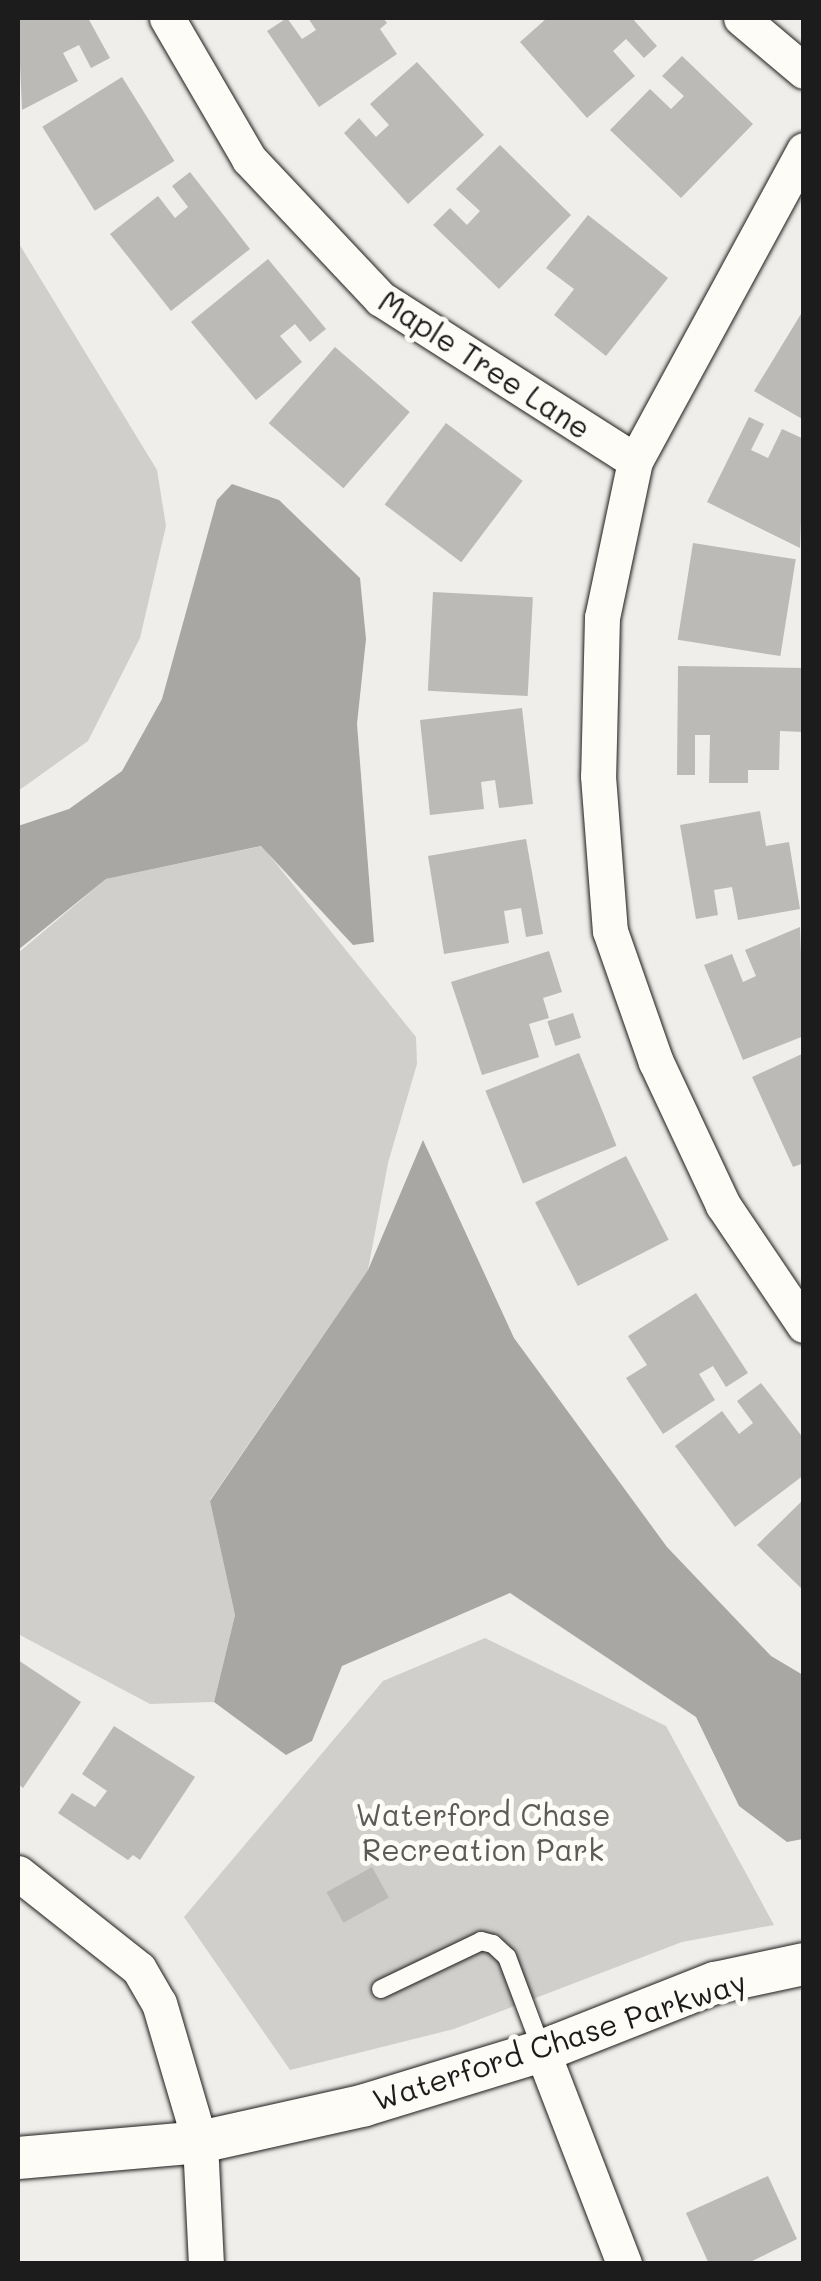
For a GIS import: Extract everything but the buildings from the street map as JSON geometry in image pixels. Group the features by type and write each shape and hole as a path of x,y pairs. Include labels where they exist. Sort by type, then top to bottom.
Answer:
{"street":[{"name":"Maple Tree Lane","path":"167,18 249,158 381,299 634,461"},
{"path":"742,18 804,72"},
{"path":"804,150 634,461 602,618 598,776 610,932 656,1062 724,1205 804,1325"},
{"path":"18,1873 139,1968 174,2040 200,2142 206,2264"},
{"name":"Waterford Chase Parkway","path":"18,2158 200,2142 365,2106 542,2050 715,1983 804,1964"},
{"path":"542,2050 624,2264"}],"lane":[{"path":"381,1989 482,1941 493,1944 506,1958 542,2050"}],"green space":[{"path":"18,242 157,470 166,526 140,638 88,741 18,791"},
{"path":"262,846 416,1037 417,1064 388,1163 368,1270 210,1500 235,1615 214,1702 150,1704 18,1634 18,953 106,879"},
{"name":"Waterford Chase Recreation Park","path":"485,1638 666,1726 774,1925 682,1942 454,2029 290,2070 184,1917 383,1681"}],"shaded area":[{"path":"232,484 279,500 360,578 366,639 357,724 374,942 353,945 261,846 106,879 18,950 18,826 69,809 122,771 162,699 217,500"},
{"path":"423,1140 514,1338 667,1547 771,1656 803,1675 803,1839 787,1842 739,1806 696,1717 510,1593 342,1666 312,1741 286,1755 214,1702 235,1615 210,1501 368,1270"}]}
